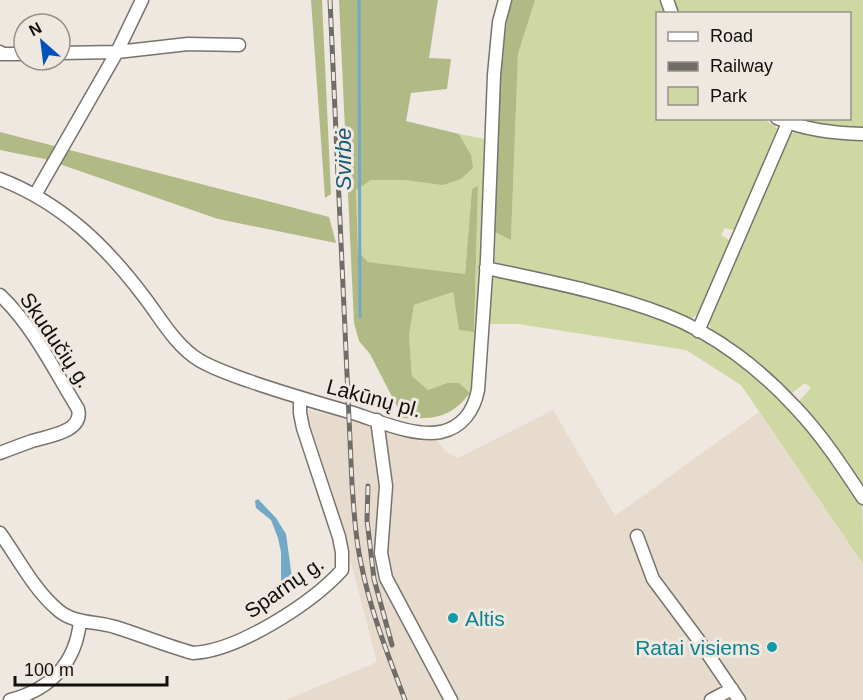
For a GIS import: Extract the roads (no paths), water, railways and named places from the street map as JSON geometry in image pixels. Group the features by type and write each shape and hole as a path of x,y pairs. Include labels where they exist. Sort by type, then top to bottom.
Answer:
{"street":[{"path":"35,195 117,52 142,0"},
{"name":"Lakūnų pl.","path":"0,179 35,195 68,216 98,242 123,269 178,341 194,356 234,375 300,398 415,431 442,432 463,421 470,412 475,403 480,377 494,75 499,22 505,0"},
{"path":"72,53 117,52 189,44 239,45"},
{"path":"698,331 783,121 806,129 836,134 863,134"},
{"path":"486,268 622,300 668,316 698,331 743,359 795,406 827,445 863,498"},
{"name":"Skudučių g.","path":"0,295 29,329 80,415 78,420 65,431 0,453"},
{"name":"Sparnų g.","path":"0,533 52,604 67,616 80,621 114,626 187,651 207,652 232,644 269,625 342,570 342,552 303,428 300,398"},
{"path":"376,420 386,486 381,553 386,578 451,700"},
{"path":"637,536 653,579 736,695 711,700"},
{"path":"10,700 29,695 44,686 57,674 74,651 80,621"}],"water":[{"path":"258,499 276,518 286,534 293,585 288,593 281,590 281,552 278,538 271,520 256,508 255,501"}],"waterway":[{"name":"Svirbė","path":"359,0 360,317"}],"railway":[{"path":"330,0 356,533 369,598 405,700"},
{"path":"368,486 367,520 374,579 392,645"}],"place":[{"name":"Altis","path":"453,618"},
{"name":"Ratai visiems","path":"772,647"}]}
